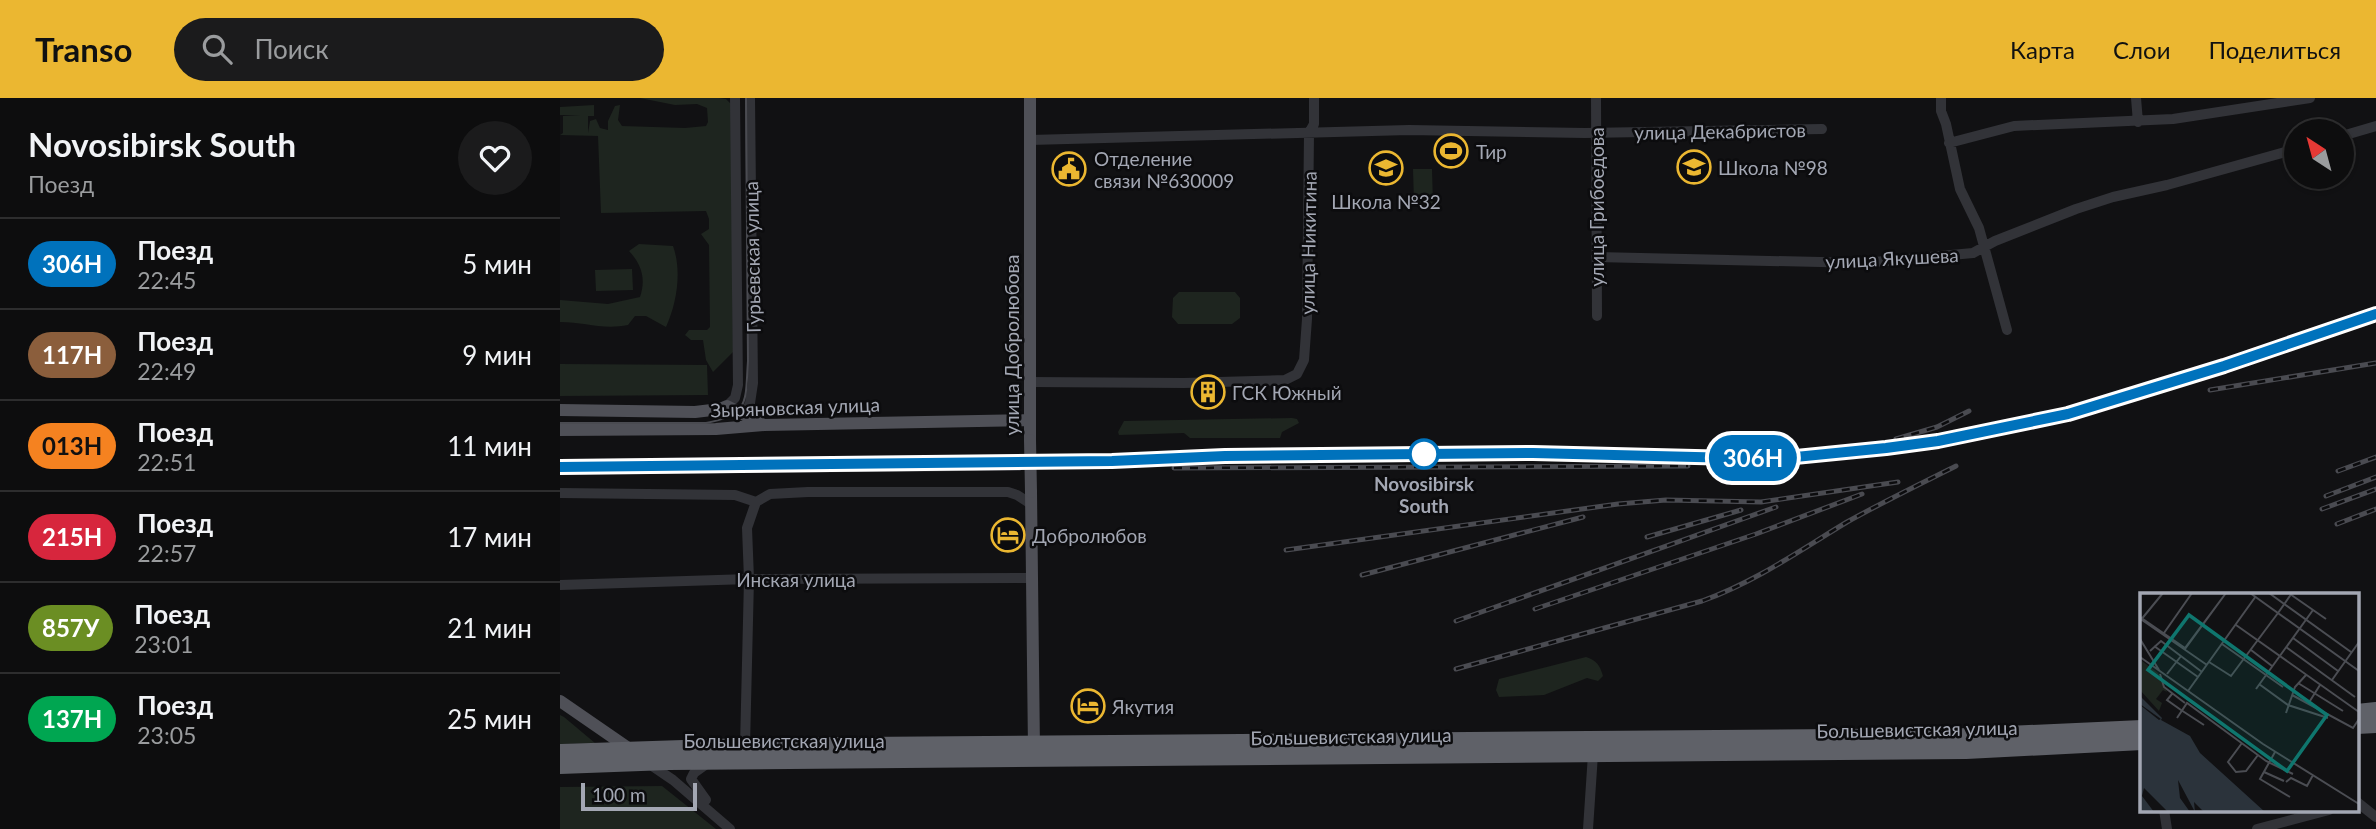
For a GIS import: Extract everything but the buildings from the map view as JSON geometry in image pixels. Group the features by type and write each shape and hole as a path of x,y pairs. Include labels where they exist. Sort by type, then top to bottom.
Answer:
{"highway":[{"path":"2358,712 2376,710"},
{"path":"2358,726 2376,725"},
{"name":"Большевистская улица","path":"560,766 1034,751 1965,736 2140,728"},
{"name":"Большевистская улица","path":"560,752 745,746 1034,751 1594,754 1966,751 2140,742"}],"main road":[{"name":"улица Добролюбова","path":"1030,98 1034,751"},
{"name":"Зыряновская улица","path":"560,410 695,412 727,406"},
{"path":"727,406 764,425"},
{"path":"716,429 745,414"},
{"name":"Зыряновская улица","path":"560,430 1030,421"},
{"path":"560,701 648,763"}],"street":[{"name":"Гурьевская улица","path":"727,406 735,398 738,385 735,98"},
{"name":"Гурьевская улица","path":"745,414 753,383 750,98"},
{"name":"улица Никитина","path":"1030,382 1184,383 1285,380 1297,374 1304,360 1307,319 1309,133 1314,124 1314,98"},
{"name":"улица Грибоедова","path":"1596,98 1597,316"},
{"path":"1941,98 1941,111 1961,189 1979,228 2007,330"},
{"path":"2136,98 2138,122"},
{"path":"1949,143 2014,126 2173,119 2310,98"},
{"path":"2354,132 2376,126"},
{"name":"улица Декабристов","path":"1030,140 1409,130 1596,133 1822,129"},
{"name":"улица Якушева","path":"1596,257 1863,263 1973,253 2076,209 2113,197 2284,152"},
{"path":"745,746 749,579 747,528 756,502 770,494 808,492 1008,492 1031,498"},
{"path":"560,494 735,495 756,502"},
{"name":"Инская улица","path":"560,584 749,579 1032,578"},
{"path":"1587,829 1594,754"},
{"path":"710,762 694,773 692,784 736,829"},
{"path":"648,763 673,780 730,829"},
{"path":"2358,803 2376,817"},
{"path":"2257,829 2321,812"}],"shaded area":[{"path":"640,98 719,98 726,99 731,104 733,352 713,372 706,360 703,340 691,340 685,335 689,330 707,330 710,327 709,245 701,234 709,229 706,211 601,213 598,136 560,135 563,133 563,116 580,115 560,115 560,107 594,105 594,116 588,116 588,133 590,121 596,119 600,128 608,130 608,121 615,106 620,105 618,120 622,126 685,128 706,126 708,122 707,108 697,104 675,105"},
{"path":"1413,169 1432,169 1433,204 1414,203"},
{"path":"639,244 673,246 677,287 666,327 646,316 635,316 628,325 619,326 560,322 560,300 608,304 640,297 642,272 629,251"},
{"path":"632,269 633,290 596,291 595,270"},
{"path":"1179,292 1235,292 1240,298 1240,318 1232,324 1178,324 1172,317 1173,298"},
{"path":"560,364 707,365 708,395 560,396"},
{"path":"1292,418 1299,423 1282,432 1280,438 1190,438 1184,433 1119,435 1118,432 1124,421"},
{"path":"1586,657 1595,661 1600,669 1603,676 1598,681 1587,678 1544,695 1499,697 1496,690 1499,679"},
{"path":"560,715 564,717 595,743 560,744"},
{"path":"662,786 716,829 560,829 560,787"}],"tram line":[{"path":"560,423 706,423 731,415 743,404 748,361 746,98"}],"railway":[{"path":"1046,462 1225,456 1533,453 1776,459 1886,448 1977,434 2111,403 2376,314"},
{"path":"2210,390 2376,363"},
{"path":"1896,439 1937,427 1969,411"},
{"path":"2338,471 2376,457"},
{"path":"1174,468 1688,466"},
{"path":"1456,669 1702,601 1740,585 1847,522 1956,466"},
{"path":"560,472 1020,468"},
{"path":"2326,496 2376,477"},
{"path":"1286,550 1618,504 1666,500 1761,502 1898,482"},
{"path":"2322,509 2376,489"},
{"path":"1535,609 1756,534 1862,494"},
{"path":"1456,621 1776,507"},
{"path":"2337,524 2376,509"},
{"path":"1647,537 1741,510"},
{"path":"1362,575 1583,517"}],"train":[{"name":"306Н","path":"560,467 1533,453 1776,459 1938,441 2068,414 2111,403 2376,314"}],"place":[{"name":"Тир","path":"1451,151"},
{"name":"Школа №98","path":"1694,167"},
{"name":"Школа №32","path":"1386,168"},
{"name":"Отделение связи №630009","path":"1069,169"},
{"name":"ГСК Южный","path":"1208,392"},
{"name":"Novosibirsk South","path":"1424,454"},
{"name":"Добролюбов","path":"1008,535"},
{"name":"Якутия","path":"1088,706"}]}
